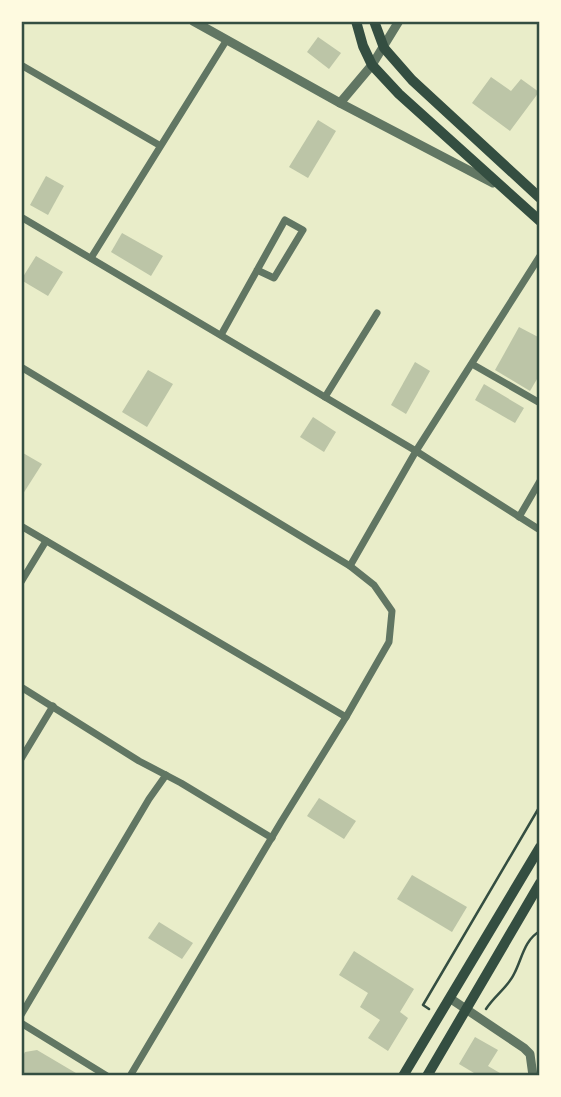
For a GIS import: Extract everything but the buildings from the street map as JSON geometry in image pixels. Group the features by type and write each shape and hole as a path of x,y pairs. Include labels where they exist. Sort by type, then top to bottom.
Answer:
{"main road":[{"path":"356,21 372,65 399,94 540,221"},
{"path":"374,21 384,48 412,80 540,198"},
{"path":"403,1076 540,847"},
{"path":"427,1076 467,1012 540,883"}],"street":[{"path":"193,21 340,103 501,187"},
{"path":"340,103 372,65 399,21"},
{"path":"91,258 226,41"},
{"path":"21,65 159,145"},
{"path":"21,217 325,397 540,530"},
{"path":"221,335 257,270 285,220 303,230 274,278 257,270"},
{"path":"350,566 416,452 540,256"},
{"path":"325,397 377,313"},
{"path":"472,364 540,403"},
{"path":"21,367 350,566 374,586 392,611 389,642 130,1076"},
{"path":"519,517 540,481"},
{"path":"21,526 346,717"},
{"path":"21,582 46,541"},
{"path":"21,687 139,761 272,838"},
{"path":"21,759 53,706"},
{"path":"21,1015 149,799 166,775"},
{"path":"451,999 530,1054 533,1076"},
{"path":"21,1023 107,1076"}],"path":[{"path":"440,1016 423,1005 540,806"},
{"path":"480,1020 492,999 514,974 529,940 540,931"}]}
